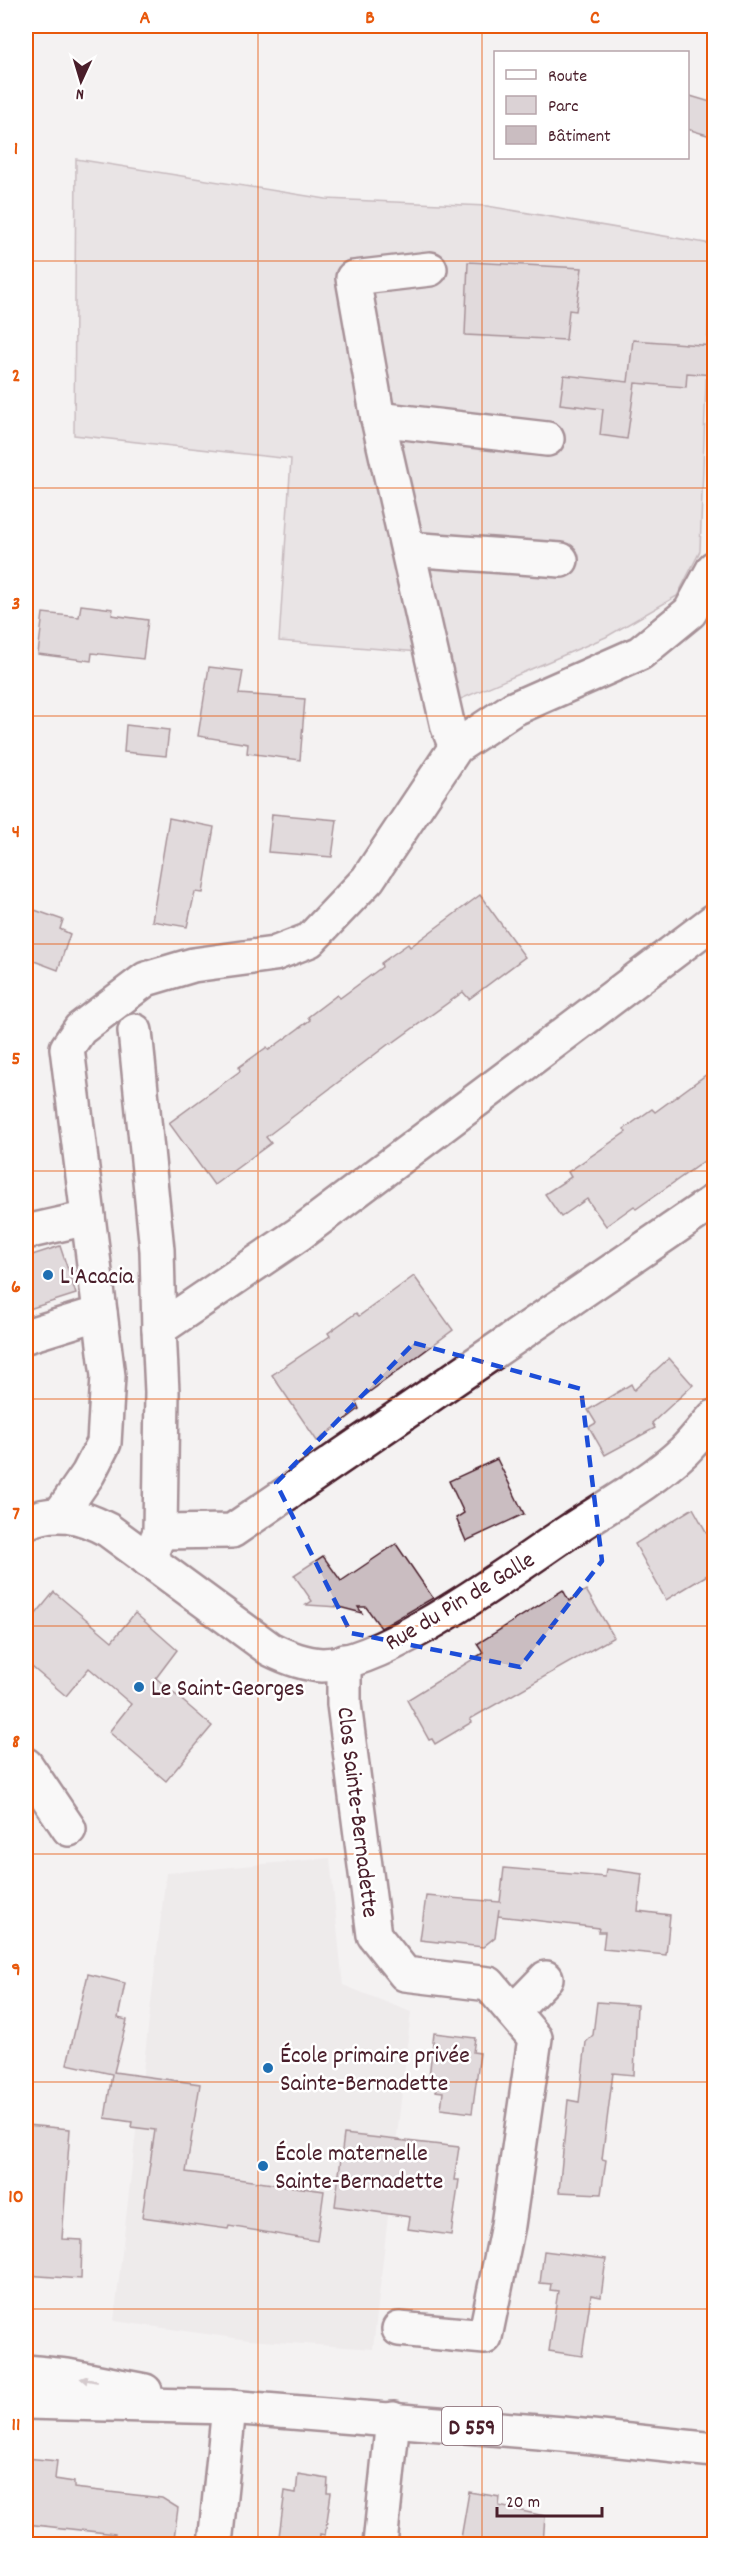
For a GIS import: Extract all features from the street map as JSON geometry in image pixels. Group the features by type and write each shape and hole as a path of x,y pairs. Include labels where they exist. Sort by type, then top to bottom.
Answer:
{"street":[{"path":"430,269 353,278 378,419 448,727 456,747"},
{"path":"378,419 547,439"},
{"path":"408,549 561,560"},
{"path":"61,1514 88,1473 104,1443 108,1376 68,1048 80,1029 146,979 193,965 274,954 310,940 368,879 456,747 513,710 640,653 690,612 714,568"},
{"path":"159,1329 299,1234 714,921"},
{"path":"135,1031 157,1250 162,1392 154,1546 232,1531 714,1201"},
{"path":"26,1232 88,1218"},
{"path":"26,1335 100,1313"},
{"name":"Rue du Pin de Galle","path":"26,1522 39,1516 61,1514 85,1517 108,1530 154,1546 270,1649 292,1660 322,1665 344,1661 385,1647 448,1611 640,1484 683,1451 714,1417"},
{"name":"Clos Sainte-Bernadette","path":"344,1661 344,1704 374,1935 405,1974 489,1984 535,2038 508,2225 485,2337 399,2329"},
{"path":"26,1765 69,1830"},
{"path":"513,2012 546,1978"},
{"name":"D 559","path":"26,2373 67,2376 229,2407"},
{"name":"D 559","path":"26,2402 229,2407 393,2419 714,2450"},
{"path":"215,2544 229,2407"},
{"path":"380,2544 393,2419"}],"highlighted area":[{"path":"414,1343 581,1389 602,1561 520,1667 351,1633 276,1483"}],"shaded area":[{"name":"École maternelle Sainte-Bernadette","path":"330,1858 343,1985 411,2012 373,2349 248,2340 114,2321 166,1873"}],"green space":[{"path":"76,159 326,199 487,206 711,244 700,551 677,596 606,637 435,710 420,652 279,641 291,459 74,435"}],"building":[{"path":"689,96 714,103 714,137 689,130"},
{"path":"468,262 582,268 576,311 569,310 566,340 465,335"},
{"path":"633,340 714,346 714,375 687,373 686,387 635,383 627,439 600,435 603,409 560,404 564,375 628,382"},
{"path":"81,605 113,609 112,615 148,620 143,659 92,653 91,661 38,654 43,613 79,617"},
{"path":"209,667 243,671 239,694 305,699 300,760 247,753 248,744 198,736"},
{"path":"126,725 169,730 166,756 124,752"},
{"path":"272,814 337,820 332,857 268,852"},
{"path":"169,818 214,827 203,893 195,892 187,927 152,921"},
{"path":"480,895 525,957 469,999 463,992 390,1043 266,1137 271,1143 214,1185 169,1123 240,1071 239,1067 267,1047 269,1050 310,1020 308,1017 337,995 340,998 382,967 381,963 408,944 410,947"},
{"path":"26,907 63,920 60,929 70,934 58,970 26,958"},
{"path":"714,1069 714,1154 636,1209 634,1206 606,1226 587,1199 561,1217 545,1194 571,1177 568,1172 626,1132 624,1129 652,1109 655,1112"},
{"name":"L'Acacia","path":"60,1246 76,1294 26,1310 26,1257"},
{"path":"414,1276 453,1330 356,1402 359,1409 317,1441 272,1375 330,1336 328,1333 356,1313 359,1316"},
{"path":"669,1358 693,1385 652,1423 655,1428 605,1455 589,1427 596,1423 588,1410 631,1384 634,1390"},
{"path":"497,1459 524,1514 466,1541 456,1518 464,1513 449,1481"},
{"path":"693,1508 714,1546 714,1571 666,1600 635,1544"},
{"path":"396,1544 433,1598 381,1628 366,1607 358,1607 362,1613 339,1607 306,1605 312,1601 294,1575 323,1556 341,1581"},
{"path":"563,1590 569,1601 586,1590 614,1637 470,1719 472,1722 435,1744 432,1739 429,1740 407,1700 483,1653 477,1644"},
{"name":"Le Saint-Georges","path":"54,1592 112,1641 135,1613 177,1650 156,1678 212,1726 166,1781 109,1732 131,1704 89,1668 66,1696 26,1662 26,1626"},
{"path":"504,1868 605,1877 606,1869 642,1874 638,1911 670,1915 666,1955 603,1949 605,1932 598,1932 599,1928 498,1916 495,1937 483,1947 420,1940 426,1896 500,1902"},
{"path":"88,1974 125,1983 118,2018 127,2020 114,2072 200,2084 186,2172 324,2191 317,2241 229,2226 228,2229 142,2217 155,2130 131,2127 132,2122 105,2118 112,2074 67,2064"},
{"path":"597,2002 637,2005 634,2075 613,2073 602,2159 606,2160 601,2194 559,2192 568,2100 579,2102 586,2042 593,2035"},
{"path":"434,2033 475,2038 473,2052 480,2053 472,2113 441,2109 443,2092 435,2091 436,2078 429,2077"},
{"path":"26,2125 70,2129 62,2239 82,2240 81,2279 26,2275"},
{"path":"344,2134 459,2147 454,2180 459,2180 451,2235 408,2229 410,2217 335,2206"},
{"path":"544,2251 606,2259 601,2297 591,2295 582,2356 549,2351 558,2291 550,2290 551,2284 540,2283"},
{"path":"26,2458 57,2461 55,2479 74,2482 74,2488 162,2498 178,2508 174,2538 168,2538 167,2544 114,2544 115,2534 26,2524"},
{"path":"298,2474 328,2479 327,2493 331,2493 325,2535 320,2534 319,2544 278,2544 285,2491 296,2493"},
{"path":"469,2492 500,2497 499,2506 545,2516 543,2544 460,2544"}],"place":[{"name":"L'Acacia","path":"48,1275"},
{"name":"Le Saint-Georges","path":"139,1687"},
{"name":"École primaire privée Sainte-Bernadette","path":"268,2068"},
{"name":"École maternelle Sainte-Bernadette","path":"263,2166"}]}
